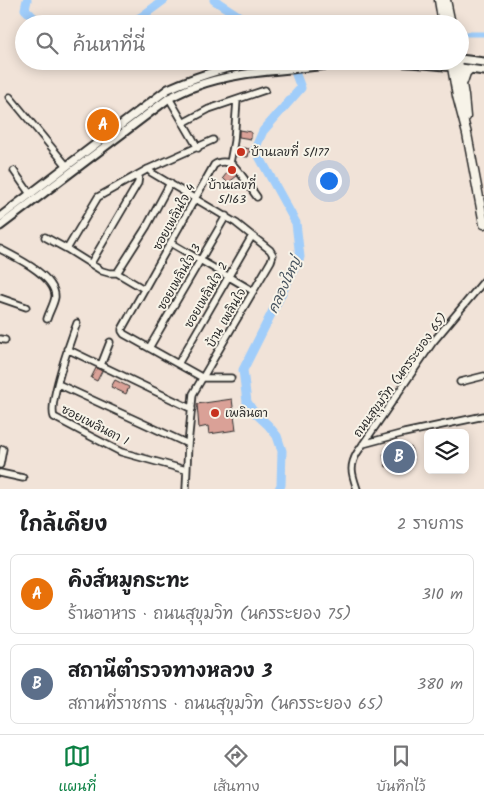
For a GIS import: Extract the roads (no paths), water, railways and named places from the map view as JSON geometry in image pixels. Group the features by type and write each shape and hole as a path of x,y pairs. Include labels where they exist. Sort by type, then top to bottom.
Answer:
{"main road":[{"path":"439,0 445,15"},
{"path":"446,0 447,15"},
{"path":"462,85 466,73 470,69"},
{"path":"456,70 457,96 467,134 484,224"},
{"path":"458,70 464,96 467,134"}],"street":[{"path":"469,63 484,62"},
{"path":"470,69 484,71"},
{"path":"0,217 168,89 220,70"},
{"path":"0,226 169,98 192,87 215,80 240,74 278,70"},
{"path":"183,123 209,109 265,90"},
{"path":"10,97 67,166"},
{"path":"169,98 198,148"},
{"path":"237,100 234,141 230,163 257,197"},
{"path":"67,249 98,197 148,169 213,140"},
{"path":"92,147 97,154"},
{"name":"ซอยเพลินใจ 4","path":"150,348 124,334 122,331 123,326 214,165 222,162 230,163"},
{"path":"148,169 153,174 226,216 252,236"},
{"path":"14,171 30,194"},
{"path":"91,263 138,184 139,175"},
{"path":"117,273 147,226 170,183"},
{"name":"ซอยเพลินใจ 3","path":"150,348 226,216"},
{"name":"บ้าน เพลินใจ","path":"192,408 195,390 271,261 273,255 270,250 252,236"},
{"name":"ซอยเพลินใจ 2","path":"178,364 252,236"},
{"path":"45,237 106,272 117,273 144,289"},
{"path":"170,242 253,291"},
{"path":"0,249 42,275 52,286 55,297 47,319"},
{"name":"ถนนสุขุมวิท (นครระยอง 65)","path":"357,489 352,464 357,452 433,342 484,281"},
{"path":"0,298 26,307"},
{"path":"77,323 67,349 58,384 188,444"},
{"path":"101,365 110,342"},
{"path":"150,348 203,378 231,378"},
{"path":"67,349 192,408 186,489"},
{"path":"460,382 484,376"},
{"name":"ซอยเพลินตา 1","path":"58,384 53,414 56,418 122,452 186,470"},
{"path":"363,444 484,416"},
{"path":"0,465 3,449"},
{"path":"0,473 23,478"}],"waterway":[{"name":"คลองใหญ่","path":"27,0 25,9 31,15"},
{"name":"คลองใหญ่","path":"144,15 164,0"},
{"name":"คลองใหญ่","path":"214,0 237,15"},
{"path":"469,34 484,34"},
{"name":"คลองใหญ่","path":"279,489 281,485 282,451 277,436 247,402 243,370 300,257 296,223 255,149 263,131 301,88 294,70"}],"place":[{"name":"คิงส์หมูกระทะ","path":"103,125"},
{"name":"บ้านเลขที่ 5/177","path":"241,152"},
{"name":"บ้านเลขที่ 5/163","path":"232,170"},
{"name":"เพลินตา","path":"215,413"},
{"name":"สถานีตำรวจทางหลวง 3","path":"399,457"}]}
